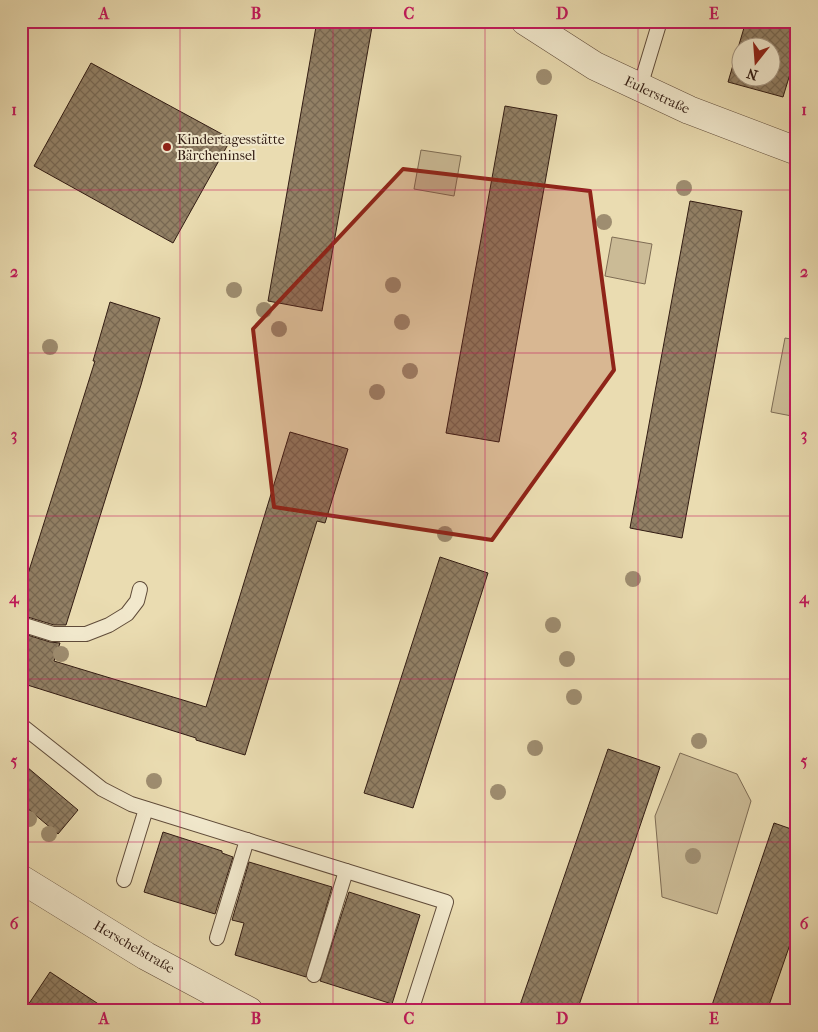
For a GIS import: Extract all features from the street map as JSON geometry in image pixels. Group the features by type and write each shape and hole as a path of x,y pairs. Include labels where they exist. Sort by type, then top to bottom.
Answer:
{"street":[{"name":"Eulerstraße","path":"525,21 595,66 695,113 797,151"},
{"name":"Herschelstraße","path":"21,879 146,956 249,1011"}],"lane":[{"path":"640,87 660,21"},
{"path":"21,624 53,634 86,634 109,625 127,614 137,601 140,589"},
{"path":"21,725 102,789 131,804 446,902 411,1011"},
{"path":"124,880 146,809"},
{"path":"216,938 248,840"},
{"path":"314,975 346,871"}],"highlighted area":[{"path":"403,169 590,191 614,370 492,540 274,507 253,329"}],"shaded area":[{"path":"421,150 461,156 454,196 414,189"},
{"path":"612,237 652,244 645,284 605,276"},
{"path":"785,338 797,340 797,417 771,412"},
{"path":"680,753 737,774 751,801 717,914 662,897 655,816"}],"building":[{"path":"317,21 373,21 322,311 268,301"},
{"path":"746,21 797,21 797,51 783,97 750,88 780,88 780,38 741,38"},
{"name":"Kindertagesstätte Bärcheninsel","path":"91,63 231,139 173,243 34,166"},
{"path":"505,106 557,115 499,442 446,433"},
{"path":"690,201 742,211 682,538 630,528"},
{"path":"110,302 160,318 66,625 54,625 21,615 21,596 95,361 93,361"},
{"path":"290,432 348,449 325,523 317,521 245,755 21,683 21,633 50,642 60,643 54,661 206,707"},
{"path":"440,557 488,573 413,808 364,793"},
{"path":"608,749 660,767 577,1011 518,1011"},
{"path":"21,762 78,810 58,834 21,803"},
{"path":"774,823 797,831 797,924 767,1011 710,1011"},
{"path":"163,832 222,851 222,853 233,857 215,914 144,892"},
{"path":"249,862 332,887 306,977 235,955 244,923 232,920"},
{"path":"349,892 420,915 392,1004 320,981"},
{"path":"50,972 109,1011 24,1011"}],"place":[{"name":"Kindertagesstätte Bärcheninsel","path":"167,147"}]}
